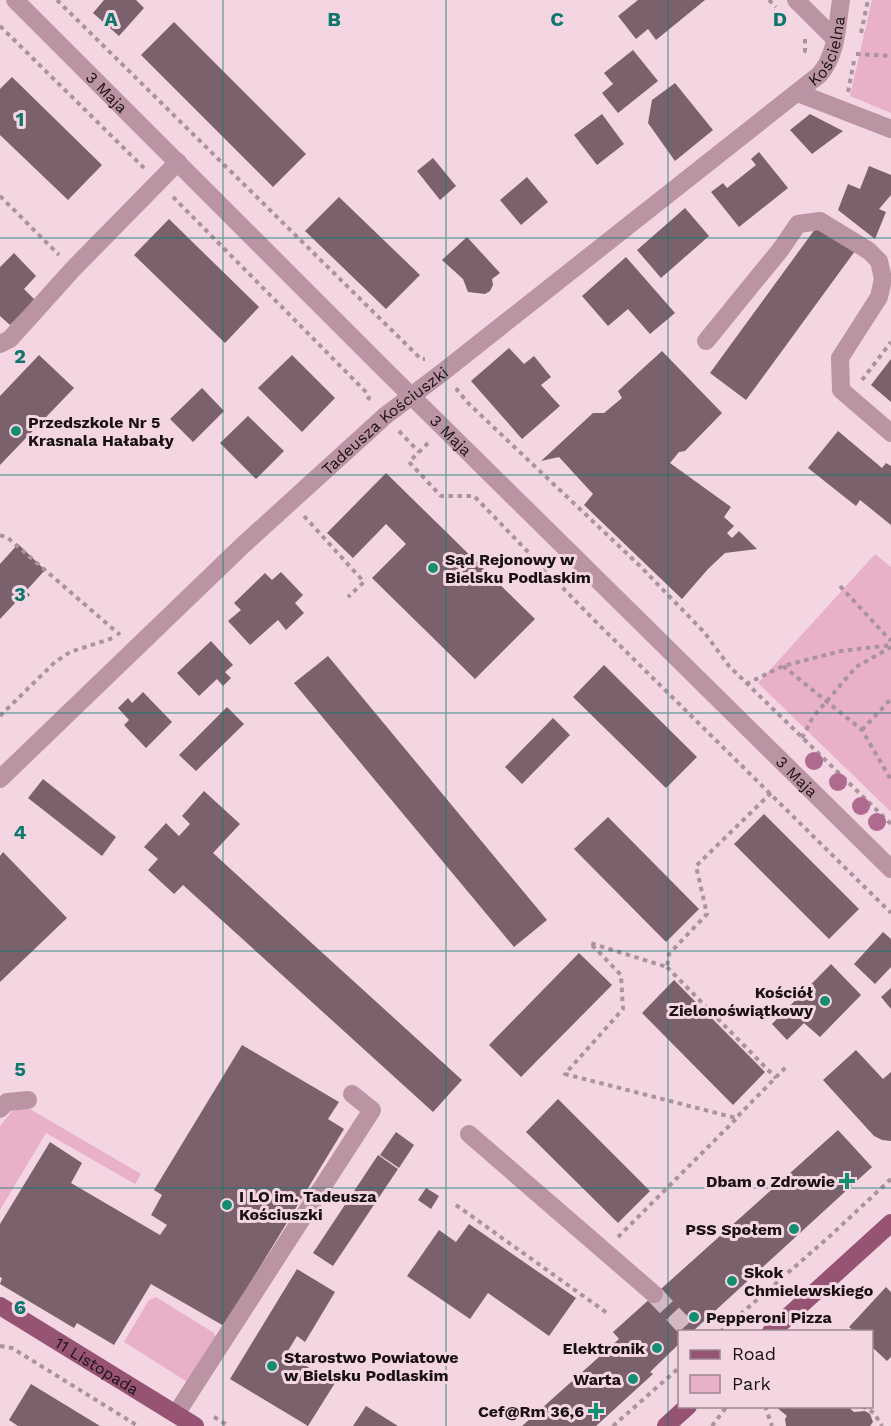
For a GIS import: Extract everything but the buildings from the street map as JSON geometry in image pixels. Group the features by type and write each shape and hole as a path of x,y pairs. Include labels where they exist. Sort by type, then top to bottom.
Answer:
{"main road":[{"path":"773,1330 891,1223"},
{"name":"11 Listopada","path":"0,1306 195,1426"},
{"path":"666,1426 687,1408"}],"street":[{"name":"3 Maja","path":"15,0 411,396 891,869"},
{"path":"796,0 835,39"},
{"name":"Kościelna","path":"798,93 826,67 835,39 841,0"},
{"path":"798,93 891,129"},
{"name":"Tadeusza Kościuszki","path":"0,779 242,546 385,416 798,93"},
{"path":"0,344 10,339 73,269 178,162"},
{"path":"706,341 781,249 798,224 820,220 869,251 879,261 883,279 879,297 840,358 841,390 891,433"},
{"path":"176,1414 372,1110 352,1094"},
{"path":"0,1109 7,1102 28,1100"},
{"path":"469,1134 654,1294"}],"path":[{"path":"57,0 421,359 431,359 468,404 585,513 690,617 746,684 891,824"},
{"path":"0,27 158,182 367,393 369,398 361,406"},
{"path":"856,54 891,56"},
{"path":"0,196 73,269"},
{"path":"849,397 891,342"},
{"path":"456,390 463,381"},
{"path":"468,404 409,462 441,496 474,496 593,619 771,792 891,913"},
{"path":"291,502 364,582 348,597"},
{"path":"0,535 8,538 120,635 70,652 62,657 0,716"},
{"path":"840,586 891,644"},
{"path":"746,684 783,666 841,651 891,644"},
{"path":"802,738 813,717 855,667 891,644"},
{"path":"783,666 862,730 891,780"},
{"path":"862,730 891,699"},
{"path":"667,967 669,954 708,914 696,866 771,792"},
{"path":"736,1118 565,1074 623,1009 621,975 590,943 667,967 776,1078"},
{"path":"604,1251 787,1066"},
{"path":"722,1330 891,1179"},
{"path":"456,1205 607,1313"},
{"path":"0,1346 12,1348 138,1426"},
{"path":"613,1426 678,1369"},
{"path":"712,1426 726,1408"},
{"path":"765,1408 772,1426"},
{"path":"864,1408 874,1413 882,1426"}],"green space":[{"path":"872,0 891,0 891,113 850,96"},
{"path":"875,554 891,567 891,812 758,683"},
{"path":"30,1109 141,1174 135,1184 46,1133 0,1210 0,1126 12,1111"},
{"path":"156,1297 214,1333 217,1340 189,1383 124,1342 149,1300"}],"tunnel":[{"path":"654,1294 688,1330"}],"place":[{"name":"Przedszkole Nr 5 Krasnala Hałabały","path":"16,431"},
{"name":"Sąd Rejonowy w Bielsku Podlaskim","path":"433,568"},
{"name":"Kościół Zielonoświątkowy","path":"825,1001"},
{"name":"Dbam o Zdrowie","path":"847,1181"},
{"name":"I LO im. Tadeusza Kościuszki","path":"227,1205"},
{"name":"PSS Społem","path":"794,1229"},
{"name":"Skok Chmielewskiego","path":"732,1281"},
{"name":"Pepperoni Pizza","path":"694,1317"},
{"name":"Elektronik","path":"657,1348"},
{"name":"Starostwo Powiatowe w Bielsku Podlaskim","path":"272,1366"},
{"name":"Warta","path":"633,1379"},
{"name":"Cef@Rm 36,6","path":"596,1411"}]}
